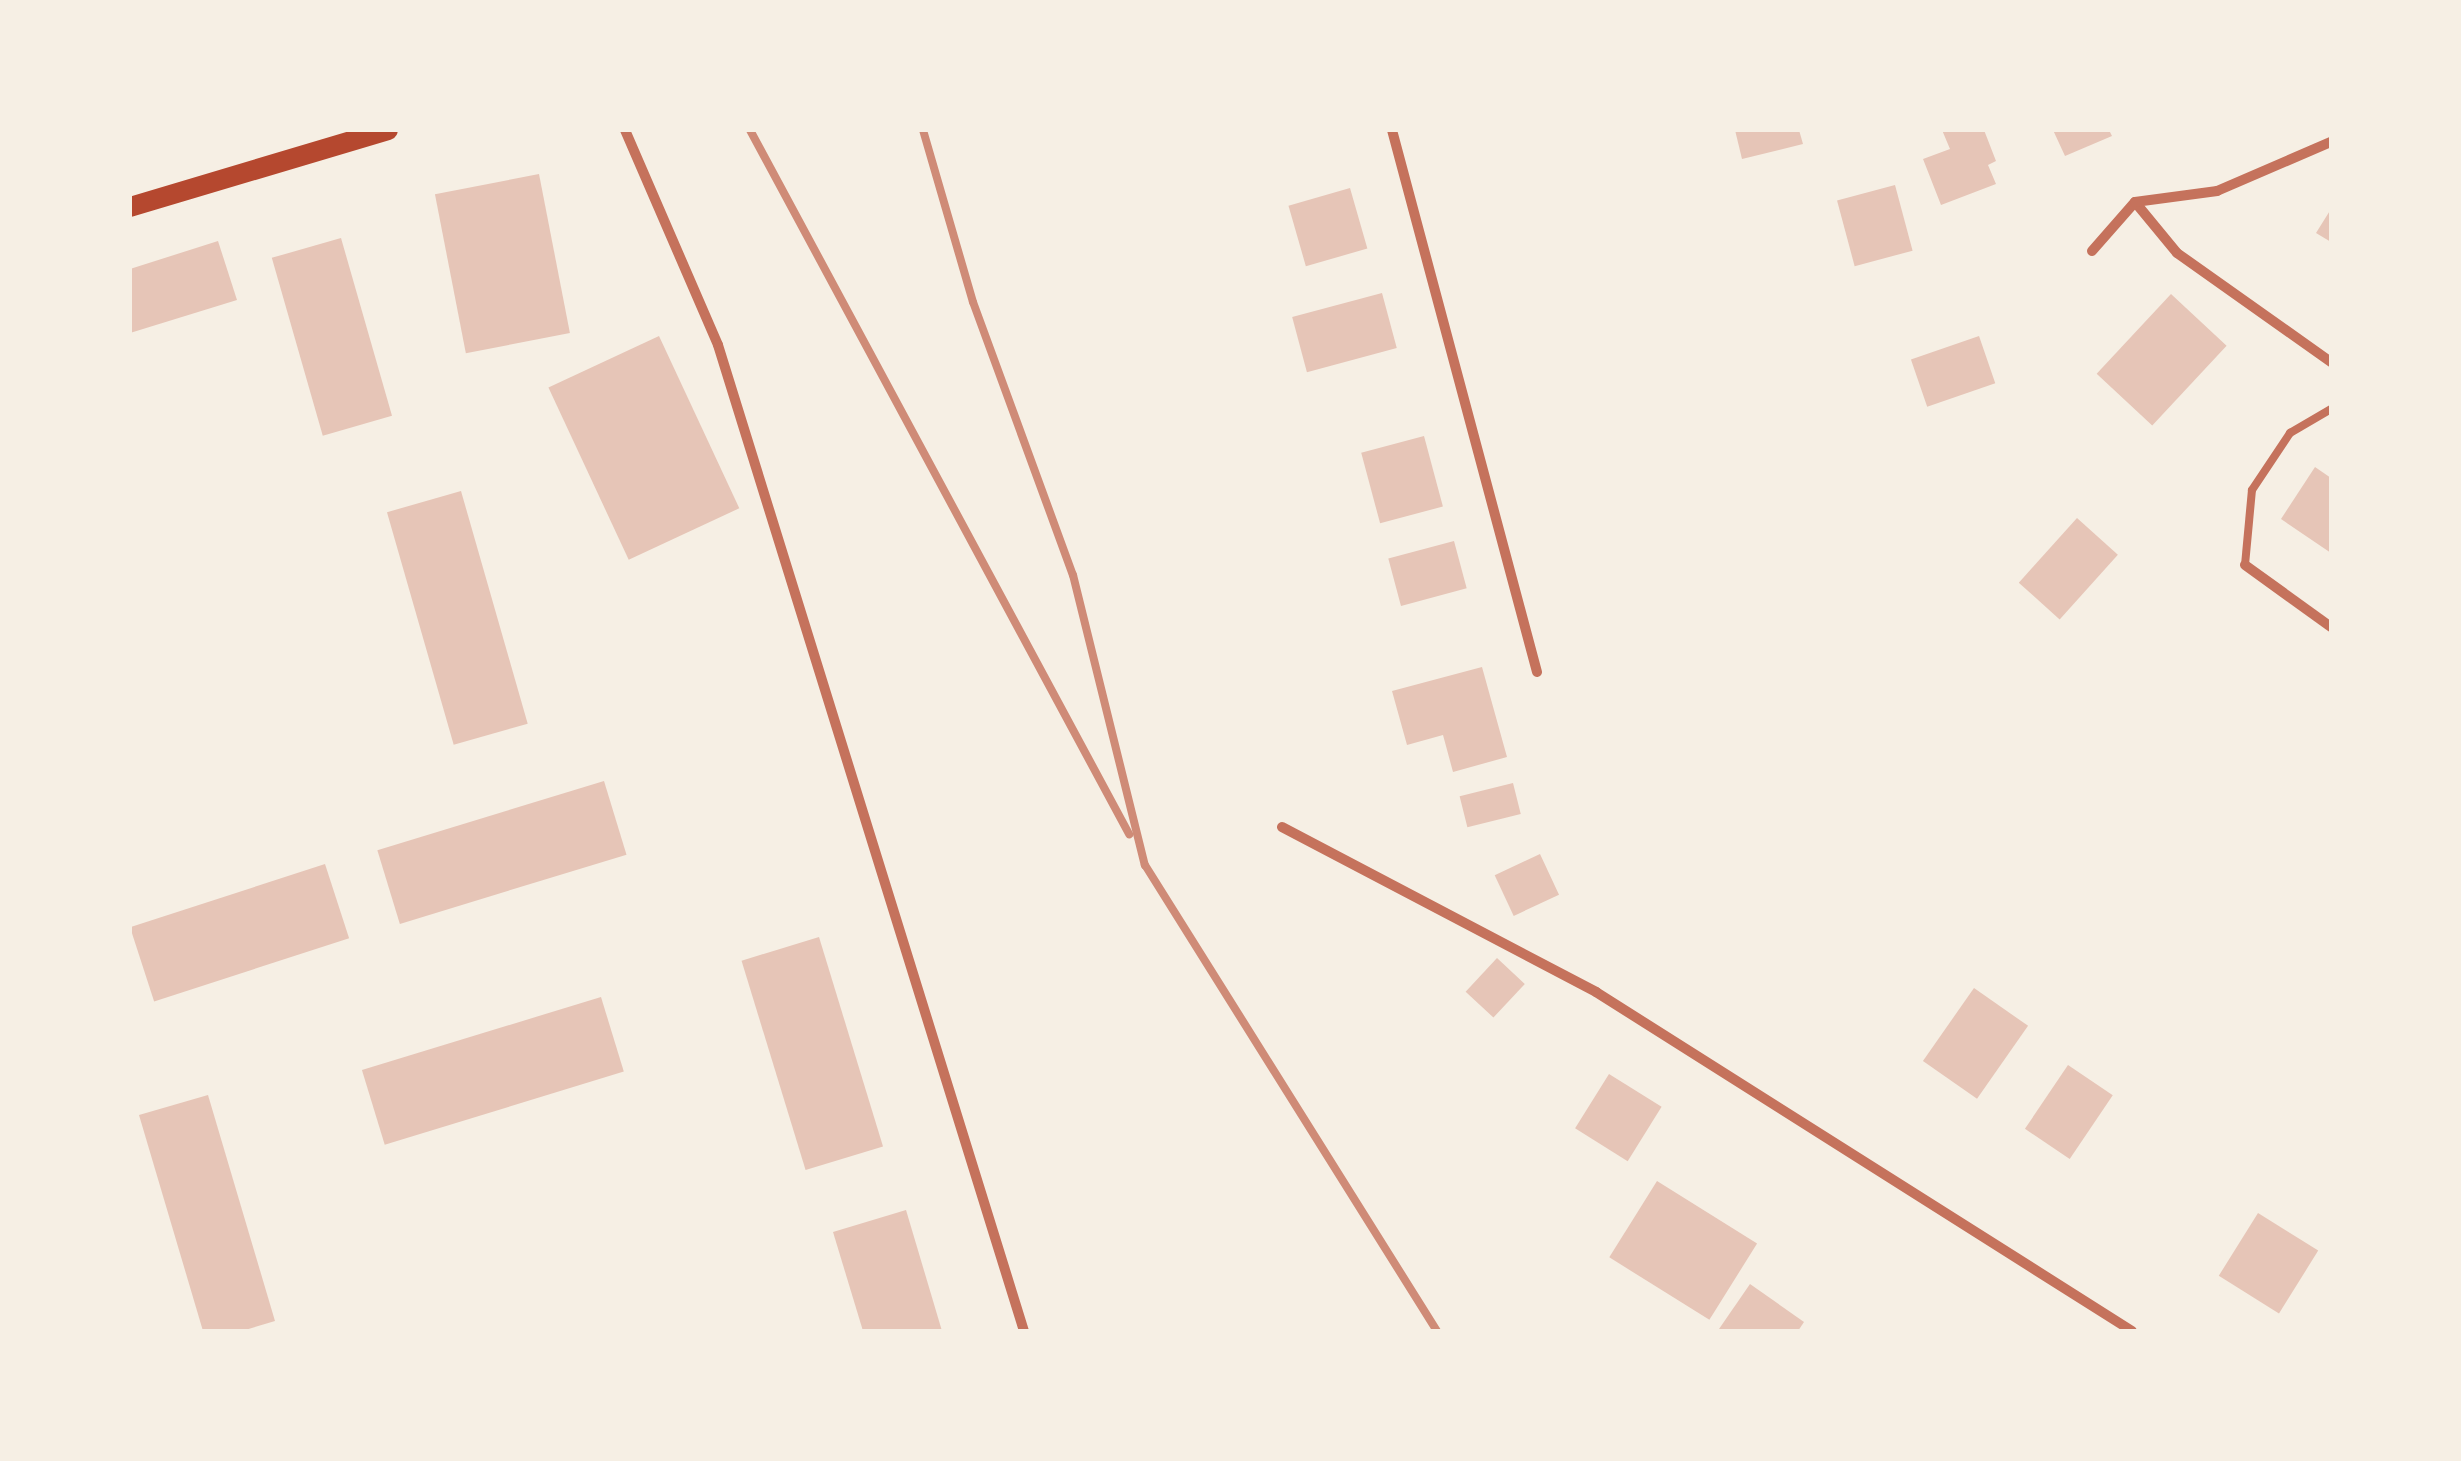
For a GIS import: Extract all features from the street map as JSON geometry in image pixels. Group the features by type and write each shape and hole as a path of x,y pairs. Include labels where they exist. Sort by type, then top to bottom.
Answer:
{"main road":[{"path":"130,206 388,130"}],"street":[{"path":"625,130 718,345 1024,1331"},
{"path":"1392,130 1538,672"},
{"path":"2092,251 2134,202 2218,192 2331,142"},
{"path":"2134,202 2177,253 2331,362"},
{"path":"2244,565 2331,627"},
{"path":"1282,827 1596,992 2132,1331"}],"lane":[{"path":"2244,565 2252,490 2290,433 2331,409"}],"building":[{"path":"1735,130 1799,130 1803,144 1742,159"},
{"path":"1942,130 1984,130 1996,161 1988,165 1996,184 1941,205 1923,159 1950,149"},
{"path":"2053,130 2109,130 2112,136 2065,156"},
{"path":"539,174 570,333 466,353 435,194"},
{"path":"1895,185 1913,251 1855,266 1837,201"},
{"path":"1350,188 1367,249 1306,266 1288,206"},
{"path":"2331,209 2331,242 2316,233"},
{"path":"341,238 392,416 323,436 272,258"},
{"path":"218,241 237,300 130,333 130,269"},
{"path":"1382,293 1397,348 1307,372 1292,317"},
{"path":"2171,294 2227,346 2152,426 2097,374"},
{"path":"659,336 739,508 629,560 548,388"},
{"path":"1979,336 1995,383 1927,407 1911,359"},
{"path":"1424,436 1443,507 1380,523 1361,453"},
{"path":"2315,467 2331,478 2331,553 2281,519"},
{"path":"461,491 528,724 454,745 387,512"},
{"path":"2077,518 2118,555 2060,619 2019,583"},
{"path":"1454,541 1467,588 1401,606 1388,559"},
{"path":"1482,667 1507,757 1453,772 1443,735 1407,745 1392,691"},
{"path":"604,781 627,855 400,924 377,850"},
{"path":"1513,783 1521,814 1467,827 1460,796"},
{"path":"1540,854 1559,895 1514,916 1495,875"},
{"path":"325,864 349,938 154,1002 130,927"},
{"path":"819,937 883,1146 806,1170 742,961"},
{"path":"1497,958 1525,984 1493,1018 1466,992"},
{"path":"1974,988 2028,1026 1977,1099 1923,1061"},
{"path":"601,997 624,1072 385,1145 362,1070"},
{"path":"2068,1065 2113,1095 2070,1159 2025,1129"},
{"path":"1609,1074 1662,1107 1628,1161 1575,1128"},
{"path":"208,1095 275,1321 242,1331 203,1331 139,1115"},
{"path":"1657,1181 1757,1244 1709,1320 1609,1257"},
{"path":"906,1210 942,1331 863,1331 833,1232"},
{"path":"2258,1213 2318,1251 2279,1313 2219,1276"},
{"path":"1750,1284 1804,1322 1798,1331 1719,1329"}],"railway":[{"path":"750,130 1129,834"},
{"path":"923,130 973,302 1073,575 1145,865 1437,1331"}]}
